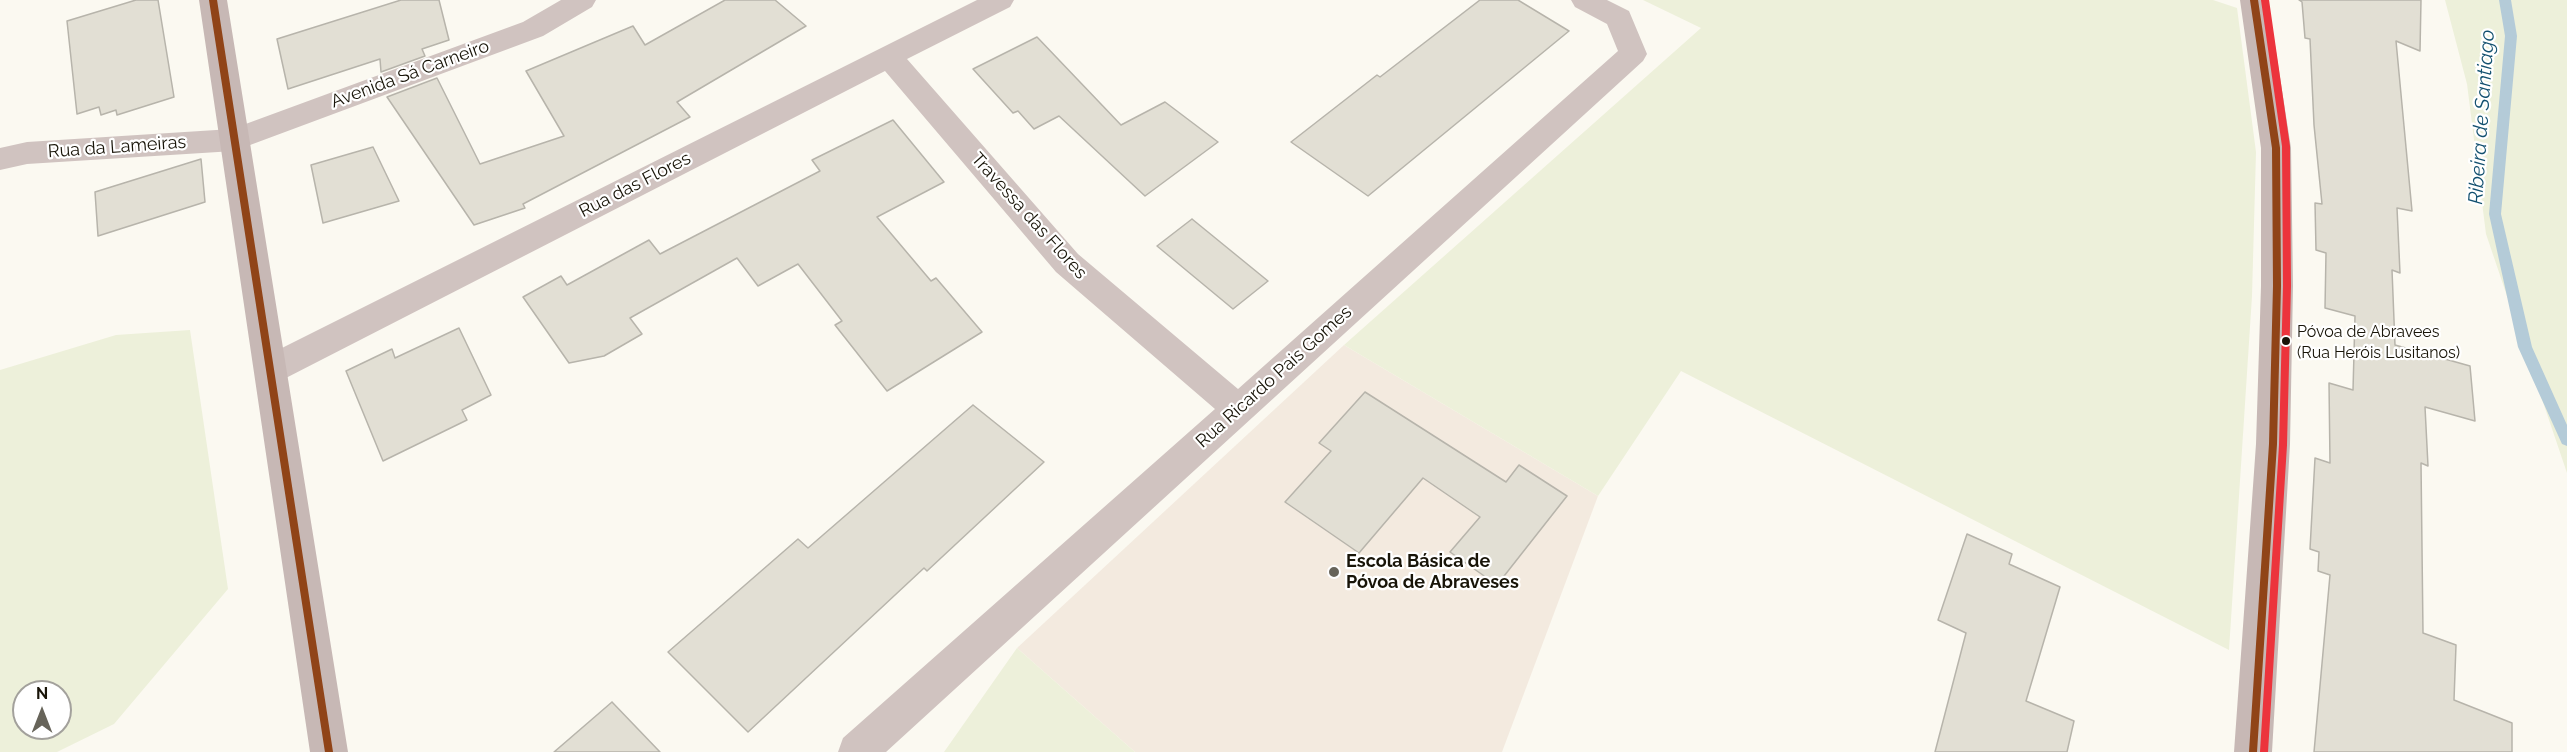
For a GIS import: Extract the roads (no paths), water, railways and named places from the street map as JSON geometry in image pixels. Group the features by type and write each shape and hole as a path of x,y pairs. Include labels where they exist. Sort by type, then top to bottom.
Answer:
{"street":[{"path":"213,0 329,752"},
{"name":"Avenida Sá Carneiro","path":"234,140 533,29 582,0"},
{"name":"Rua das Flores","path":"270,370 1000,0"},
{"name":"Rua Ricardo Pais Gomes","path":"857,752 1634,54 1619,18 1585,0"},
{"path":"2253,752 2273,444 2277,286 2276,148 2254,0"},
{"name":"Travessa das Flores","path":"889,57 1066,263 1238,409"},
{"name":"Rua da Lameiras","path":"0,159 27,153 234,140"}],"waterway":[{"name":"Ribeira de Santiago","path":"2505,0 2511,36 2495,214 2525,347 2567,440"}],"place":[{"name":"Póvoa de Abravees (Rua Heróis Lusitanos)","path":"2286,341"},
{"name":"Escola Básica de Póvoa de Abraveses","path":"1334,572"}]}
